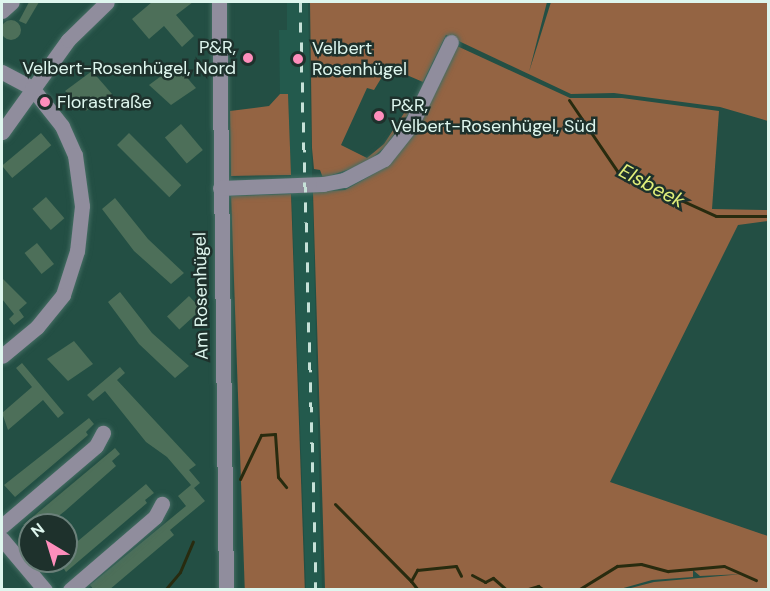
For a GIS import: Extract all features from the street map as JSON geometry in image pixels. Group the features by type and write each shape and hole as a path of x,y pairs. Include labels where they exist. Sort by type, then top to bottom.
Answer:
{"street":[{"path":"2,11 12,2"},
{"path":"2,132 68,40 107,2"},
{"name":"Am Rosenhügel","path":"219,2 226,590"},
{"path":"220,188 323,184 344,180 384,159 411,125 451,42"},
{"path":"2,72 32,88 63,126 75,155 81,231 63,295 37,327 2,356"},
{"path":"2,526 96,446 103,433"},
{"path":"69,590 155,517 162,504"},
{"path":"2,539 45,590"}],"shaded area":[{"path":"287,2 308,2 322,589 306,589 288,95 280,94 279,30 287,30"},
{"path":"310,2 547,2 529,72 551,2 768,2 768,121 720,107 614,93 571,94 446,35 423,82 388,67 374,90 367,88 341,145 367,158 384,144 410,104 414,106 385,147 365,164 323,178 320,170 314,169 312,148"},
{"path":"457,46 570,98 622,98 719,111 712,209 768,210 768,221 738,225 610,482 768,536 767,589 627,589 654,582 743,574 700,576 693,570 693,577 652,580 620,589 325,589 313,192 345,190 384,168 421,116"},
{"path":"280,94 288,94 291,175 231,176 230,111 269,106"},
{"path":"291,194 305,589 245,590 231,196"}],"building":[{"path":"29,2 39,2 26,24 19,21"},
{"path":"152,2 193,2 176,15 194,36 182,47 164,26 149,39 132,19"},
{"path":"11,20 18,23 21,30 18,37 11,40 4,37 1,30 4,23"},
{"path":"176,65 196,88 171,105 149,85"},
{"path":"92,71 112,94 86,111 65,91"},
{"path":"181,124 203,150 187,164 165,137"},
{"path":"41,133 51,145 12,178 2,166"},
{"path":"129,133 181,185 169,197 117,145"},
{"path":"46,197 64,218 51,230 32,209"},
{"path":"115,198 148,239 184,273 171,284 134,251 102,209"},
{"path":"37,243 54,264 42,274 25,253"},
{"path":"2,278 27,303 19,310 24,317 14,325 9,319 14,314 2,299"},
{"path":"120,292 152,333 189,366 175,378 139,344 108,302"},
{"path":"189,296 201,309 179,330 167,316"},
{"path":"74,341 93,364 68,381 47,359"},
{"path":"22,363 64,413 58,418 43,400 8,430 2,413 32,387 16,368"},
{"path":"120,367 125,373 117,380 196,465 189,470 200,483 194,488 205,501 170,530 174,535 109,590 94,590 90,585 186,506 178,496 191,485 167,457 146,442 105,391 93,401 87,395"},
{"path":"89,418 94,424 86,432 88,435 15,497 4,485"},
{"path":"115,448 120,454 112,461 116,466 62,513 37,513"},
{"path":"146,484 154,493 145,500 147,503 78,562 78,541"}],"waterway":[{"name":"Elsbeek","path":"569,100 617,171 716,216 768,216"},
{"path":"240,479 261,435 275,434 278,477 286,487"},
{"path":"335,504 411,581 417,570 456,566 461,576"},
{"path":"165,590 180,572 193,542"},
{"path":"578,590 617,566 641,564 668,571 724,566 756,580"},
{"path":"472,575 485,582 493,578 507,590"},
{"path":"411,581 418,590"},
{"path":"525,590 538,586 544,590"}],"railway":[{"path":"300,2 316,590"}],"place":[{"name":"P&R, Velbert-Rosenhügel, Nord","path":"248,58"},
{"name":"Velbert Rosenhügel","path":"298,59"},
{"name":"Florastraße","path":"45,102"},
{"name":"P&R, Velbert-Rosenhügel, Süd","path":"379,116"}]}
